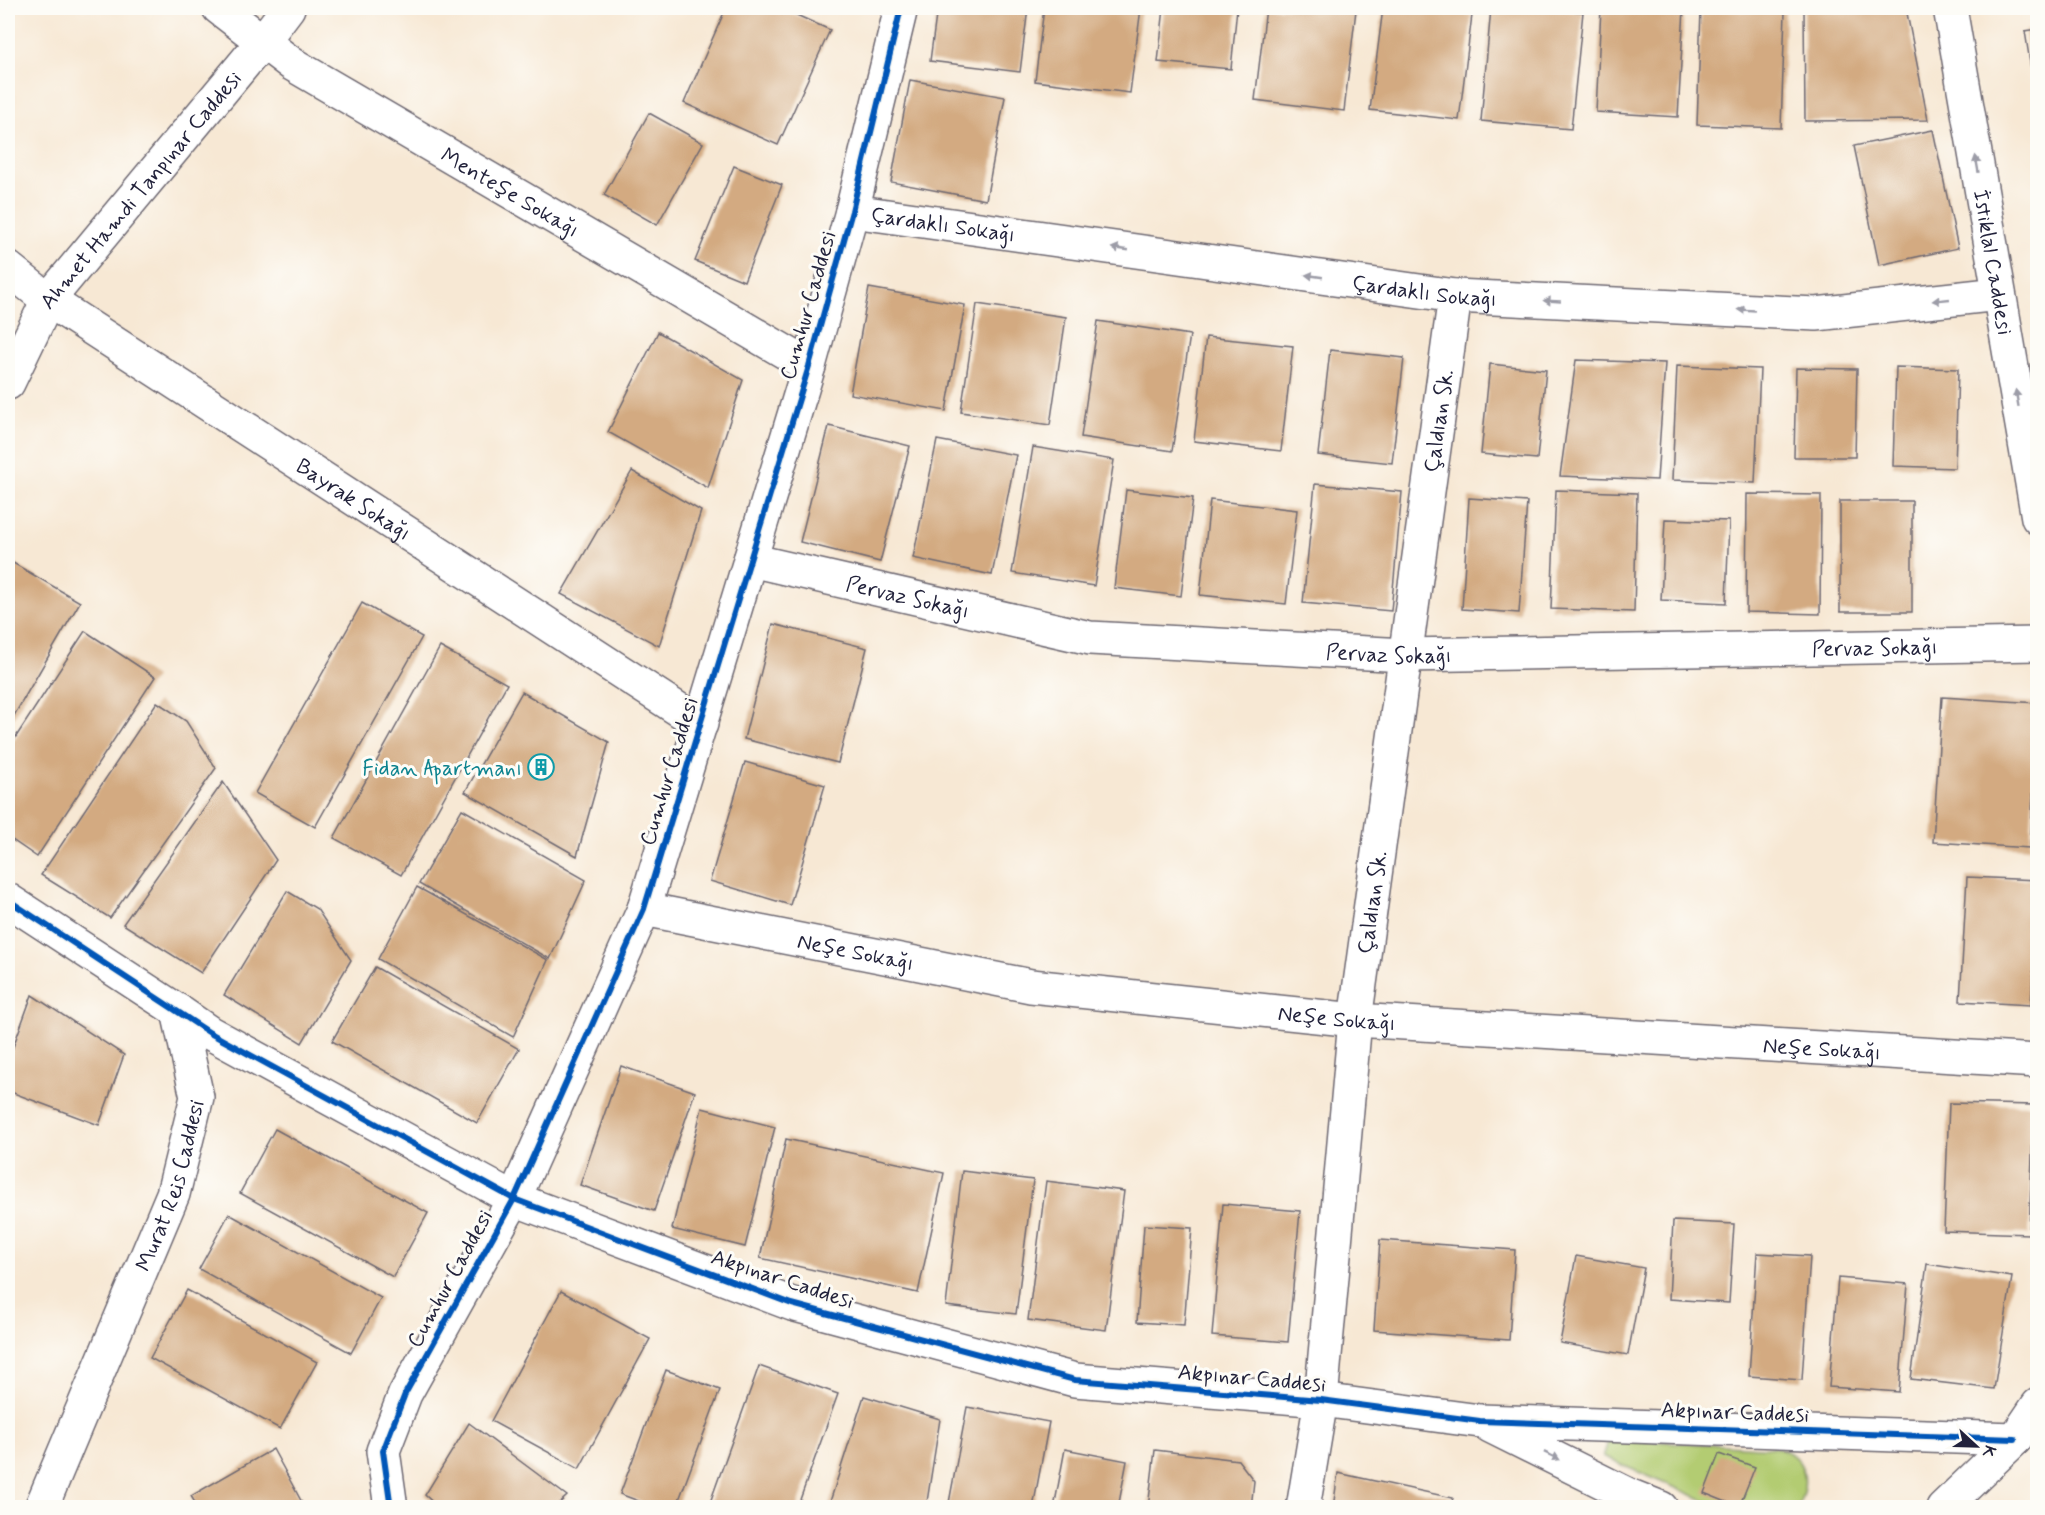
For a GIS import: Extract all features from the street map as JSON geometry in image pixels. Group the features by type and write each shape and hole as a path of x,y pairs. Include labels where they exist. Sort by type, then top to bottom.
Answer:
{"street":[{"name":"Menteşe Sokağı","path":"219,8 292,64 809,366"},
{"name":"Ahmet Hamdi Tanpınar Caddesi","path":"8,383 48,300 288,8"},
{"name":"Cumhur Caddesi","path":"391,1508 383,1451 405,1394 514,1199 644,909 809,366 852,211 901,8"},
{"name":"İstiklal Caddesi","path":"1950,8 2037,518"},
{"name":"Çardaklı Sokağı","path":"852,211 1455,296 1816,314 1999,294"},
{"name":"Bayrak Sokağı","path":"8,268 48,300 701,724"},
{"name":"Çaldıan Sk.","path":"1303,1508 1321,1400 1355,1020 1455,296"},
{"name":"Pervaz Sokağı","path":"750,560 1090,638 1405,655 2037,644"},
{"path":"8,900 178,1011"},
{"name":"Neşe Sokağı","path":"644,909 1031,986 1355,1020 2037,1061"},
{"name":"Akpınar Caddesi","path":"178,1011 210,1033 514,1199 792,1304 1075,1380 1321,1400 1480,1421 2015,1439"},
{"name":"Murat Reis Caddesi","path":"41,1508 173,1194 197,1097 178,1011"},
{"path":"1943,1508 2015,1439 2037,1405"},
{"name":"Akpınar Caddesi","path":"1480,1421 1629,1502 1661,1508"}],"green space":[{"path":"1609,1439 1780,1448 1796,1458 1801,1465 1805,1481 1802,1498 1798,1507 1721,1507 1603,1457"}],"building":[{"path":"726,8 781,8 830,30 778,145 684,103"},
{"path":"937,8 1028,8 1020,72 930,61"},
{"path":"1044,8 1141,8 1130,93 1035,81"},
{"path":"1164,8 1237,8 1231,69 1158,62"},
{"path":"1266,8 1356,10 1344,111 1255,100"},
{"path":"1383,8 1412,8 1472,15 1459,120 1370,110"},
{"path":"1491,8 1583,12 1571,129 1481,121"},
{"path":"1601,8 1684,8 1678,117 1596,112"},
{"path":"1804,8 1906,8 1928,120 1805,121"},
{"path":"1701,10 1785,12 1781,128 1697,125"},
{"path":"2038,29 2038,101 2036,101 2025,31"},
{"path":"910,80 1005,97 986,200 891,182"},
{"path":"649,113 703,143 657,225 604,195"},
{"path":"1933,130 1958,248 1879,265 1854,146"},
{"path":"734,166 782,185 744,281 695,261"},
{"path":"869,288 965,305 946,411 850,394"},
{"path":"977,304 1066,317 1050,425 961,412"},
{"path":"1098,321 1190,335 1172,451 1081,437"},
{"path":"658,332 743,380 708,488 608,432"},
{"path":"1206,337 1293,346 1281,451 1194,441"},
{"path":"1330,350 1404,358 1392,463 1318,455"},
{"path":"1576,360 1665,363 1657,480 1560,476"},
{"path":"1490,364 1546,370 1537,459 1481,454"},
{"path":"1677,366 1760,369 1755,483 1672,480"},
{"path":"1896,367 1958,369 1955,468 1893,466"},
{"path":"1796,368 1857,369 1855,457 1794,457"},
{"path":"829,426 910,446 880,562 800,542"},
{"path":"937,440 1016,455 992,575 913,558"},
{"path":"1033,447 1114,460 1094,586 1012,573"},
{"path":"632,471 701,511 659,646 561,594"},
{"path":"1315,484 1402,492 1391,611 1303,603"},
{"path":"1126,490 1193,498 1181,596 1114,588"},
{"path":"1556,490 1637,493 1634,612 1551,609"},
{"path":"1747,494 1821,495 1820,614 1746,612"},
{"path":"1469,498 1527,502 1519,613 1462,609"},
{"path":"1210,500 1297,510 1286,604 1200,595"},
{"path":"1840,501 1912,501 1912,612 1840,612"},
{"path":"1665,519 1729,521 1726,603 1661,600"},
{"path":"8,560 80,602 8,726"},
{"path":"362,603 422,637 315,827 255,793"},
{"path":"773,624 867,648 838,763 744,739"},
{"path":"85,631 155,677 37,857 8,837 8,749"},
{"path":"440,647 507,684 401,875 334,838"},
{"name":"Fidan Apartmanı","path":"522,692 609,742 577,856 465,792"},
{"path":"1942,697 2038,703 2030,848 1933,842"},
{"path":"157,702 186,721 216,768 110,918 41,875"},
{"path":"745,762 825,785 790,905 710,881"},
{"path":"223,782 276,860 201,973 123,924"},
{"path":"462,809 586,880 550,959 419,884"},
{"path":"1967,877 2038,880 2031,1005 1960,1001"},
{"path":"417,887 548,960 513,1037 378,959"},
{"path":"287,891 317,909 351,960 302,1043 224,995"},
{"path":"375,967 519,1049 477,1123 332,1041"},
{"path":"32,995 124,1055 99,1125 8,1091 8,1061"},
{"path":"621,1066 695,1092 654,1211 580,1185"},
{"path":"1949,1103 2034,1105 2029,1234 1944,1231"},
{"path":"702,1108 775,1127 745,1247 672,1229"},
{"path":"275,1129 428,1213 393,1277 240,1193"},
{"path":"786,1139 944,1173 918,1293 760,1258"},
{"path":"962,1171 1033,1180 1016,1314 946,1306"},
{"path":"1046,1181 1124,1191 1106,1330 1028,1320"},
{"path":"1223,1204 1300,1211 1288,1342 1212,1336"},
{"path":"229,1214 381,1298 351,1353 199,1269"},
{"path":"1673,1221 1734,1224 1729,1303 1669,1299"},
{"path":"1144,1225 1192,1228 1184,1325 1137,1322"},
{"path":"1380,1240 1515,1250 1509,1340 1374,1330"},
{"path":"1757,1253 1810,1256 1802,1380 1749,1376"},
{"path":"1576,1256 1644,1268 1628,1355 1560,1343"},
{"path":"1927,1264 2012,1277 1994,1389 1911,1379"},
{"path":"1838,1278 1908,1284 1899,1392 1829,1387"},
{"path":"187,1290 317,1362 280,1429 150,1358"},
{"path":"561,1291 650,1339 579,1469 491,1421"},
{"path":"759,1366 838,1394 797,1508 708,1508"},
{"path":"666,1370 720,1390 676,1508 657,1508 620,1494"},
{"path":"864,1396 940,1419 926,1508 828,1508"},
{"path":"967,1407 1049,1422 1033,1508 948,1508"},
{"path":"469,1423 567,1496 554,1508 439,1508 425,1495"},
{"path":"273,1449 305,1508 198,1508 191,1496"},
{"path":"1065,1449 1127,1461 1118,1508 1054,1508"},
{"path":"1155,1450 1238,1460 1254,1481 1251,1508 1148,1508"},
{"path":"1719,1454 1755,1467 1739,1507 1704,1493"},
{"path":"1338,1473 1453,1498 1450,1508 1333,1508"}],"cycle path":[{"path":"391,1508 383,1451 405,1394 514,1199 644,909 809,366 852,211 901,8"},
{"path":"8,900 210,1033 514,1199 792,1304 1075,1380 1321,1400 1480,1421 2015,1439"}],"place":[{"name":"Fidan Apartmanı","path":"541,767"}]}
